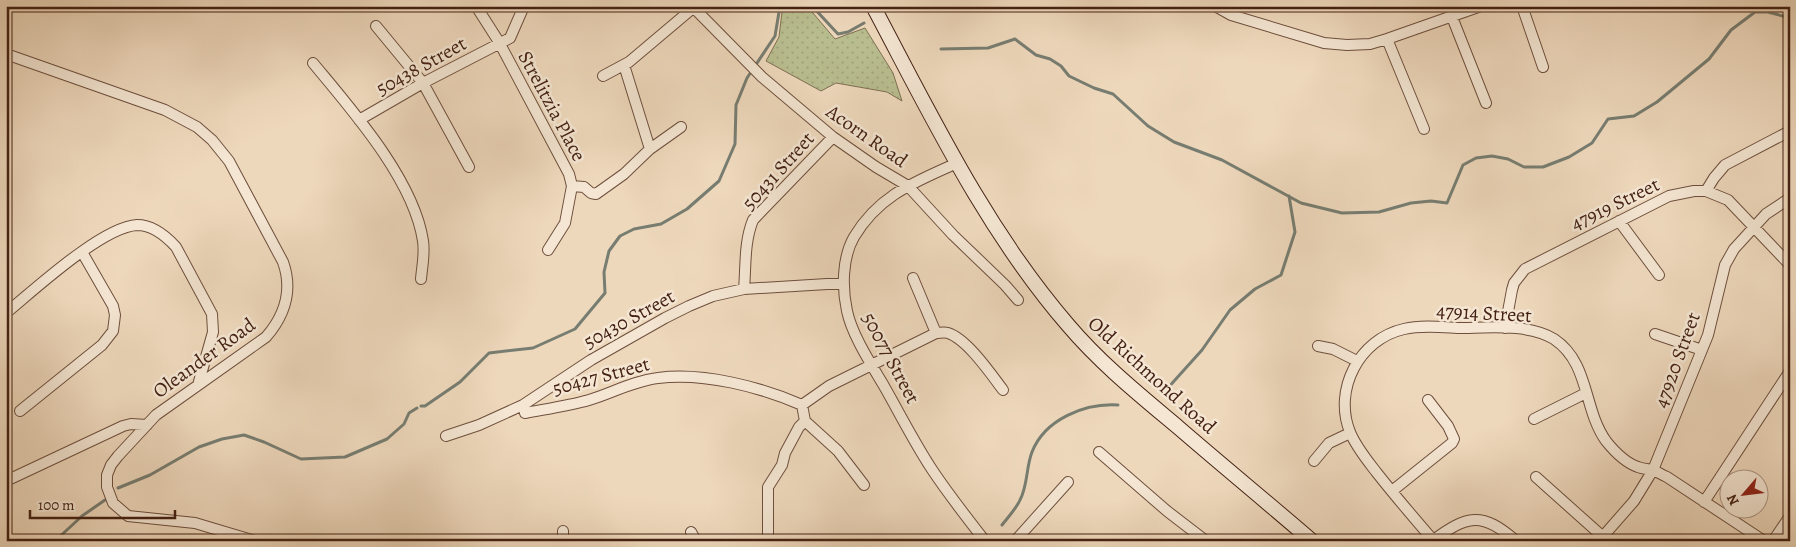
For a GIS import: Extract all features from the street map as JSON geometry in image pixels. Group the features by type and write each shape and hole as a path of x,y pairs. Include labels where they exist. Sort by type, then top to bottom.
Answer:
{"street":[{"name":"Strelitzia Place","path":"476,6 499,42 569,174 572,186"},
{"name":"Strelitzia Place","path":"499,42 510,38 524,6"},
{"name":"Old Richmond Road","path":"873,6 957,163 992,223 1018,262 1069,326 1100,359 1312,541"},
{"path":"1214,6 1231,15 1324,43 1355,45 1387,40 1481,6"},
{"path":"1522,6 1543,67"},
{"path":"603,76 624,65 692,7"},
{"name":"Acorn Road","path":"692,7 762,77 833,136 876,167 908,186 953,235 1006,285 1018,300"},
{"path":"1452,17 1486,104"},
{"path":"376,26 424,83 469,167"},
{"path":"1387,40 1424,129"},
{"name":"50438 Street","path":"359,120 499,42"},
{"name":"Oleander Road","path":"6,54 165,110 197,127 212,140 229,161 283,262 288,279 286,302 280,319 266,337 162,409 114,461 107,475 107,486 113,503 128,516 194,523 254,541"},
{"path":"313,63 359,120 395,172 417,214 423,243 421,279"},
{"path":"624,65 650,148"},
{"path":"548,250 565,223 572,186 584,186 591,193 596,194 624,174 650,148 681,127"},
{"path":"1706,191 1725,165 1790,131"},
{"name":"50431 Street","path":"744,289 746,246 753,220 833,136"},
{"name":"50077 Street","path":"957,163 908,186 875,209 853,238 845,262 844,284 847,312 871,364 932,470 985,541"},
{"name":"47919 Street","path":"1505,328 1512,290 1525,269 1668,196 1694,191 1706,191 1728,200 1790,265"},
{"name":"47920 Street","path":"1600,538 1634,501 1653,470 1708,334 1725,266 1734,249 1754,226 1775,207 1790,198"},
{"path":"1619,221 1658,275"},
{"path":"6,313 53,272 82,252 122,229 136,225 158,231 168,238 180,254 212,314 213,332 198,384"},
{"path":"20,411 102,345 112,331 115,315 112,306 82,252"},
{"path":"913,278 936,333"},
{"name":"50430 Street","path":"446,436 524,409 591,360 665,318 713,296 744,289 844,284"},
{"name":"47914 Street","path":"1433,540 1361,452 1350,433 1344,413 1347,379 1358,361 1374,343 1404,329 1505,328 1538,331 1554,340 1569,352 1579,368 1598,428 1607,442 1624,459 1637,467 1653,470 1764,541"},
{"path":"864,485 838,450 804,421 802,405 829,386 936,333 947,333 958,339 974,354 1003,390"},
{"path":"1655,334 1702,350"},
{"path":"1318,346 1333,350 1358,361"},
{"path":"1704,502 1790,371"},
{"name":"50427 Street","path":"524,409 589,400 634,382 674,376 723,380 776,393 802,405"},
{"path":"1534,419 1586,393"},
{"path":"1392,491 1452,443 1454,439 1448,426 1428,400"},
{"path":"768,541 768,487 782,465 785,453 804,421"},
{"path":"8,480 123,426 131,424 147,425"},
{"path":"1314,461 1330,443 1350,433"},
{"path":"1100,452 1167,511 1206,541"},
{"path":"1536,478 1600,538"},
{"path":"1016,541 1068,482"},
{"path":"1773,541 1790,516"},
{"path":"1433,540 1453,526 1467,520 1477,519 1485,520 1516,541"}],"green space":[{"path":"785,6 807,6 835,39 865,28 893,73 902,101 887,92 836,83 821,91 766,61 779,37 782,12"}],"waterway":[{"path":"421,406 425,406 460,382 489,353 533,348 575,329 605,293 604,272 609,251 620,236 634,229 661,224 687,209 719,181 735,144 736,105 747,78 775,36 780,6"},
{"path":"812,6 838,34 848,32 864,23"},
{"path":"941,49 988,48 1015,39 1036,55 1050,59 1061,66 1069,76 1094,88 1113,94 1148,126 1174,142 1222,160 1301,203 1342,213 1379,212 1411,203 1431,201 1447,203 1463,165 1476,158 1492,156 1508,159 1524,167 1543,167 1569,157 1592,143 1608,119 1634,116 1657,102 1709,59 1731,30 1755,12 1768,12 1790,18"},
{"path":"1166,390 1202,350 1230,310 1255,289 1281,275 1295,232 1289,196"},
{"path":"1002,525 1014,510 1023,494 1032,452 1046,430 1056,422 1080,410 1105,405 1118,405"},
{"path":"118,488 150,475 199,447 222,439 244,435 301,459 345,457 387,439 404,424 409,413 417,408"},
{"path":"55,541 82,516 105,500"}]}
